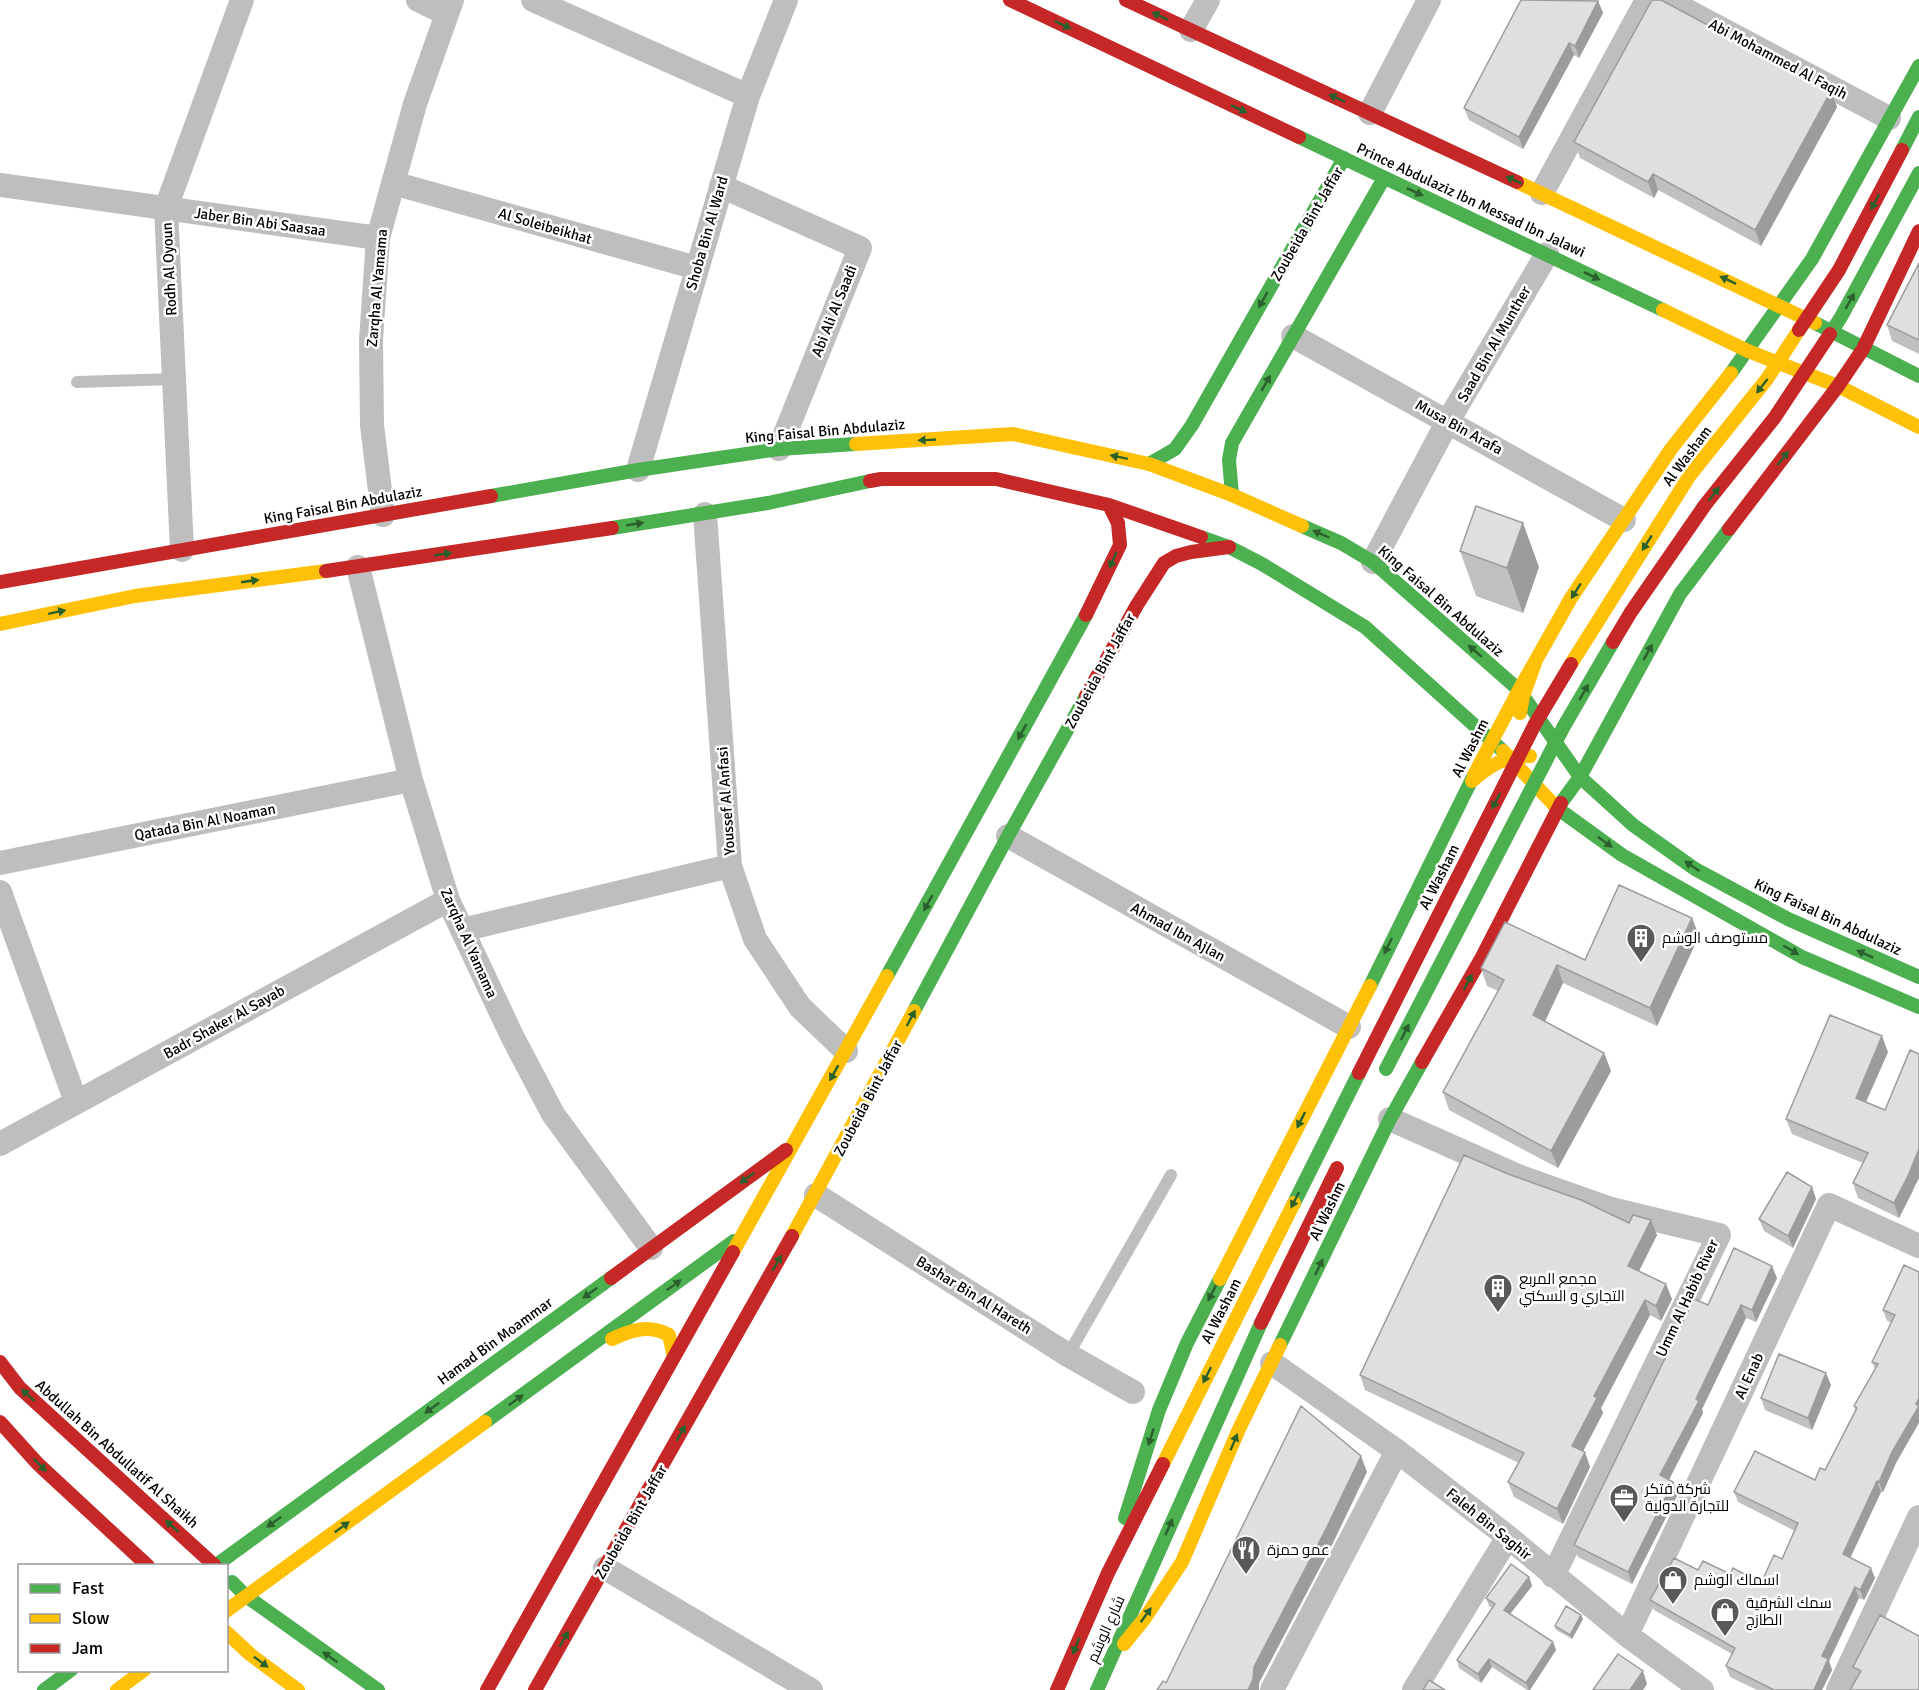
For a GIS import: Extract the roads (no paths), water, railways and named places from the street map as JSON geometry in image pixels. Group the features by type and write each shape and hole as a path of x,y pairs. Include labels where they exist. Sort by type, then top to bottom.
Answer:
{"street":[{"name":"Rodh Al Oyoun","path":"182,550 166,208 242,0"},
{"path":"418,0 449,7"},
{"path":"533,0 748,96"},
{"name":"Shoba Bin Al Ward","path":"638,470 748,96 786,0"},
{"name":"Prince Abdulaziz Ibn Messad Ibn Jalawi","path":"1010,0 1748,351 1838,386 1919,427"},
{"path":"1126,0 1781,305 1919,376"},
{"path":"1191,30 1208,0"},
{"path":"1370,113 1429,0"},
{"path":"1542,193 1647,0"},
{"name":"Abi Mohammed Al Faqih","path":"1667,0 1889,118"},
{"name":"Zarqha Al Yamama","path":"383,515 372,425 371,340 378,238 414,104 449,7"},
{"name":"Al Washam","path":"1521,693 1571,598 1671,449 1748,351 1812,260 1919,66"},
{"name":"Al Washam","path":"1057,1690 1108,1573 1535,724 1616,590 1690,475 1767,379 1839,270 1919,117"},
{"name":"Zoubeida Bint Jaffar","path":"1149,464 1175,449 1192,425 1344,158"},
{"path":"1378,1084 1564,726 1631,612 1705,505 1775,417 1835,326 1884,241 1919,173"},
{"path":"1232,495 1229,460 1232,443 1384,178"},
{"name":"Al Soleibeikhat","path":"393,183 697,268"},
{"name":"Jaber Bin Abi Saasaa","path":"0,185 378,238"},
{"name":"Abi Ali Al Saadi","path":"721,186 860,248 779,449"},
{"path":"1472,781 1493,764 1509,757 1524,755 1557,761 1580,777 1680,594 1838,386 1863,349 1919,231"},
{"name":"Saad Bin Al Munther","path":"1373,562 1448,421 1547,254"},
{"name":"Musa Bin Arafa","path":"1293,336 1624,520"},
{"path":"1206,400 1204,412 1208,422"},
{"path":"1224,430 1233,428 1245,419"},
{"name":"King Faisal Bin Abdulaziz","path":"0,582 638,470 779,449 1013,434 1149,464 1232,495 1341,543 1373,562 1521,693 1580,777 1633,825 1695,869 1788,920 1919,977"},
{"path":"0,624 135,596 358,567 705,514 881,479 996,479 1109,505 1229,547 1262,564 1365,627 1492,740 1557,808 1622,855 1802,957 1919,1007"},
{"path":"487,1690 744,1234 1098,594 1120,545 1118,523 1109,505"},
{"name":"Youssef Al Anfasi","path":"705,514 730,866 755,939 800,1007 846,1051"},
{"name":"Zoubeida Bint Jaffar","path":"535,1690 816,1195 1008,836 1137,605 1164,563 1176,556 1191,552 1229,547"},
{"name":"Zarqha Al Yamama","path":"358,567 411,780 448,900 512,1036 553,1114 651,1248"},
{"path":"1098,594 1108,584 1119,580"},
{"path":"1135,588 1137,605"},
{"path":"1535,663 1533,678 1537,694 1545,709 1558,719 1574,724 1586,724 1606,718 1618,707"},
{"path":"1521,693 1520,736 1524,755 1557,808"},
{"name":"Al Washm","path":"1108,1573 1159,1410 1187,1343 1349,1027 1492,740 1521,693"},
{"name":"Al Washm","path":"1110,1661 1145,1618 1182,1562 1239,1429 1390,1119 1482,957 1557,808 1580,777"},
{"name":"Qatada Bin Al Noaman","path":"0,863 411,780"},
{"name":"Ahmad Ibn Ajlan","path":"1008,836 1349,1027"},
{"path":"462,930 730,866"},
{"path":"1404,915 1412,902 1434,890 1452,887 1466,893 1482,908"},
{"path":"0,892 76,1102"},
{"name":"Badr Shaker Al Sayab","path":"0,1144 448,900"},
{"path":"1482,957 1488,943 1487,921"},
{"name":"Umm Al Habib River","path":"1390,1119 1518,1176 1611,1209 1719,1235 1553,1576"},
{"name":"Hamad Bin Moammar","path":"218,1564 794,1143"},
{"name":"شارع الوشم","path":"1097,1690 1258,1328 1342,1158"},
{"name":"Bashar Bin Al Hareth","path":"816,1195 1068,1355 1133,1392"},
{"name":"Al Enab","path":"1627,1635 1829,1205 1919,1246"},
{"path":"228,1610 744,1234"},
{"path":"585,1349 639,1327 652,1327 669,1335 674,1357"},
{"name":"Abdullah Bin Abdullatif Al Shaikh","path":"0,1362 20,1388 213,1564"},
{"name":"Faleh Bin Saghir","path":"1272,1363 1397,1451 1508,1537 1688,1686"},
{"path":"665,1396 664,1383 667,1370"},
{"path":"681,1406 693,1402 708,1385"},
{"path":"0,1422 38,1464 146,1564"},
{"path":"618,1457 634,1440 649,1442 659,1454 657,1475"},
{"path":"1272,1690 1397,1451"},
{"path":"1839,1690 1919,1517"},
{"path":"1414,1690 1508,1537"},
{"path":"605,1568 811,1690"},
{"path":"228,1579 246,1596 378,1690"},
{"path":"228,1634 251,1655 298,1690"},
{"path":"44,1690 70,1672"},
{"path":"117,1690 143,1672"}],"lane":[{"path":"77,382 174,379"},
{"path":"1068,1355 1171,1175"}],"place":[{"name":"مستوصف الوشم","path":"1641,964"},
{"name":"مجمع المربع التجاري و السكني","path":"1498,1314"},
{"name":"شركة فتكر للتجارة الدولية","path":"1624,1524"},
{"name":"عمو حمزة","path":"1246,1576"},
{"name":"اسماك الوشم","path":"1673,1606"},
{"name":"سمك الشرقية الطازج","path":"1725,1638"}]}
